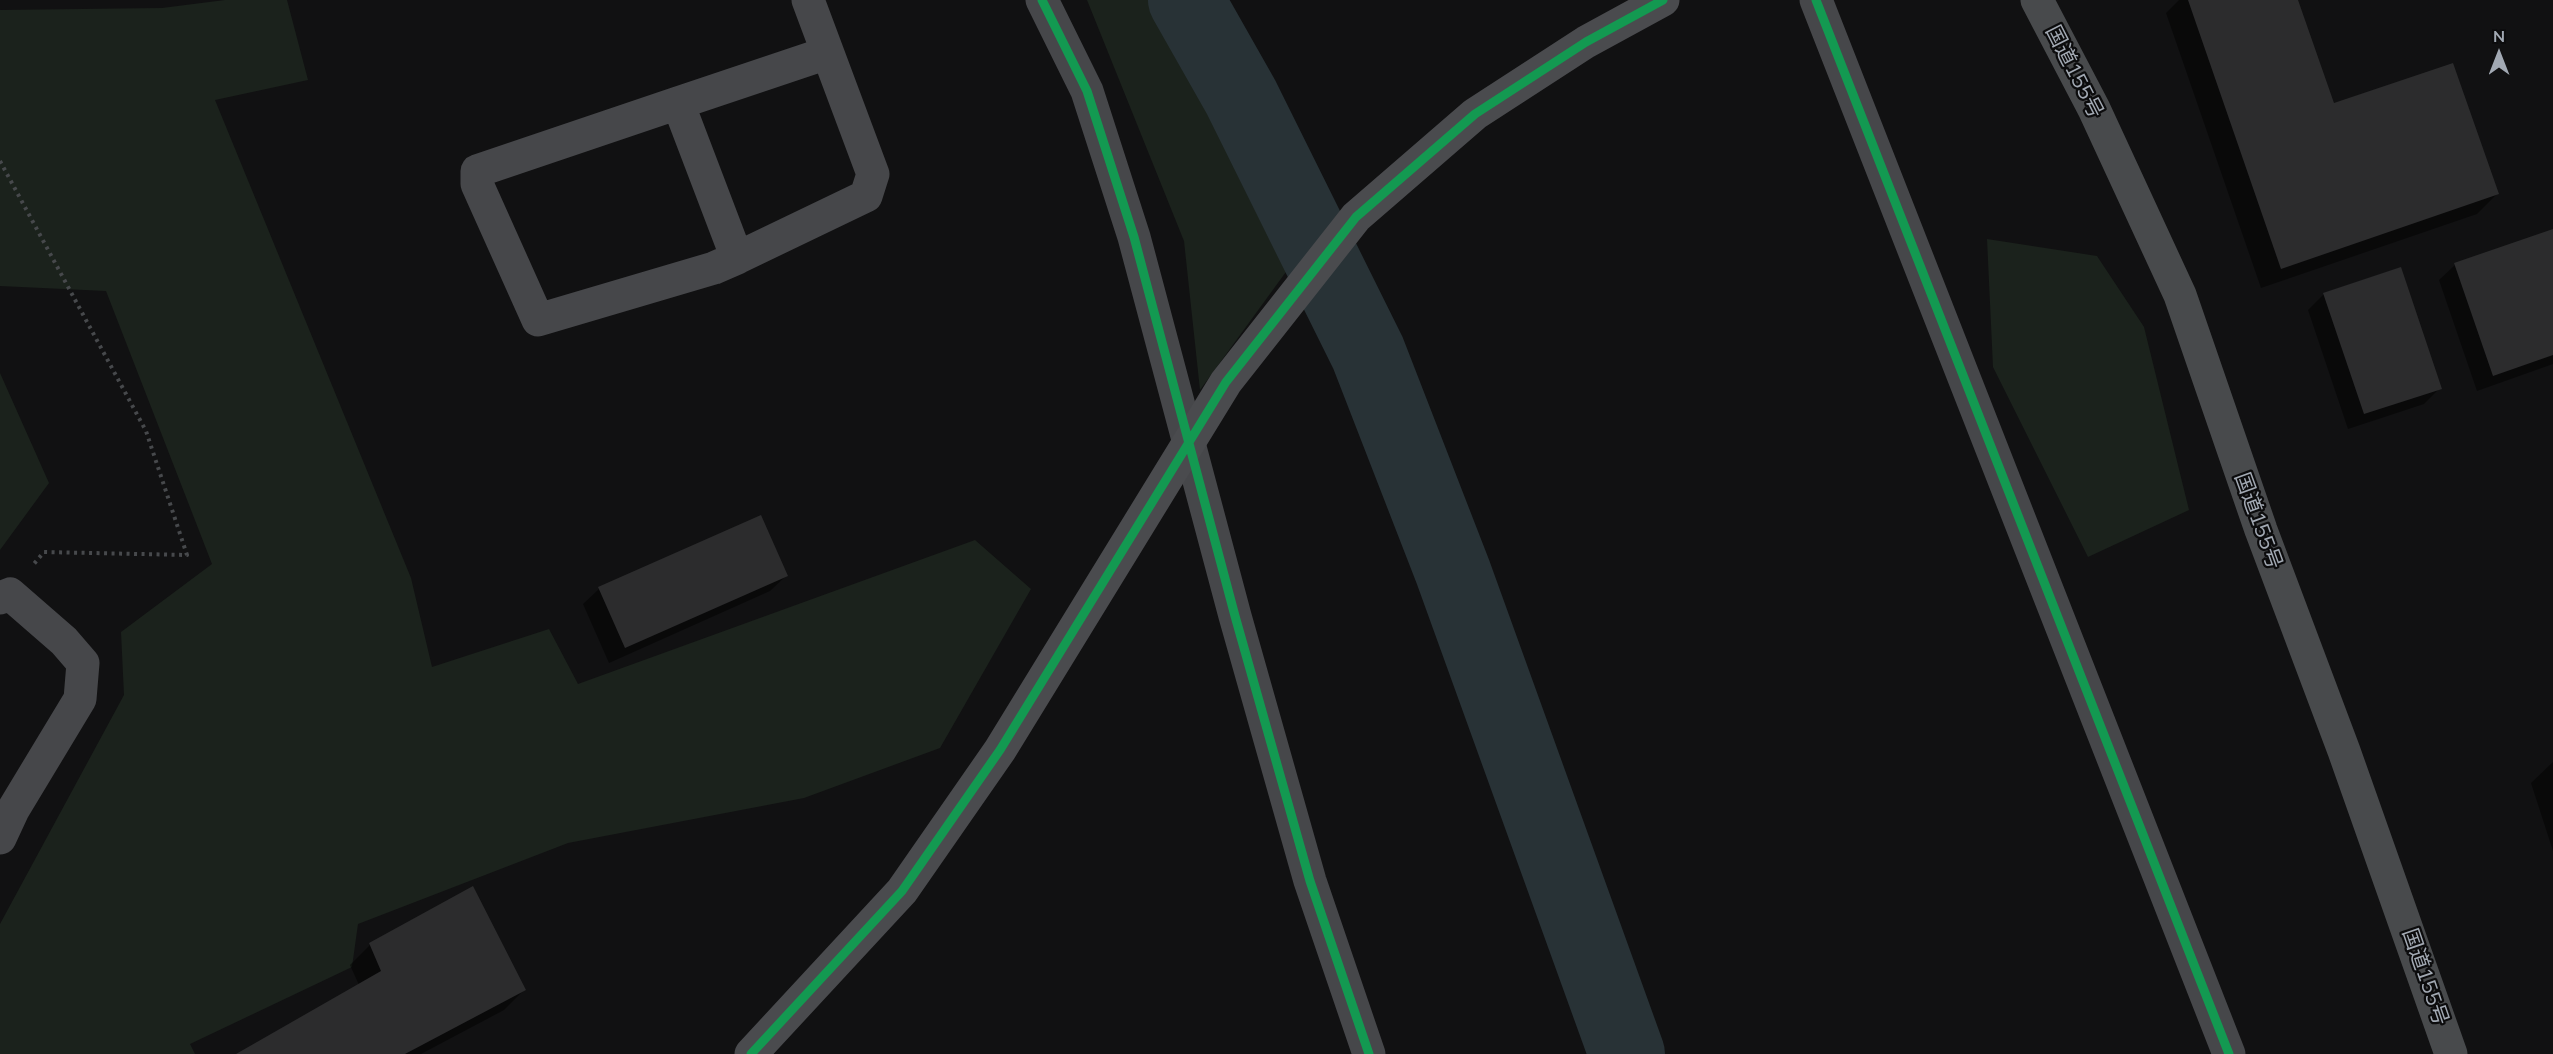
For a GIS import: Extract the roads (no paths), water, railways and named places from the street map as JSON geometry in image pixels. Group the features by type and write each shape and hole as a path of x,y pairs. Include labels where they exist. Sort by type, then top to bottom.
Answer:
{"highway":[{"name":"国道155号","path":"2037,0 2094,109 2180,295 2261,530 2344,751 2451,1054"}],"street":[{"path":"808,0 873,174 866,196 714,268 538,320 477,184 477,171 827,53"},
{"path":"1041,0 1087,91 1134,237 1310,881 1369,1054"},
{"path":"751,1054 902,891 1000,750 1226,382 1356,217 1475,114 1586,42 1663,0"},
{"path":"1816,0 2229,1054"},
{"path":"678,103 737,258"},
{"path":"0,838 13,810 80,699 83,663 64,641 5,596"}],"waterway":[{"path":"1186,0 1241,97 1368,353 1453,572 1627,1054"}]}
